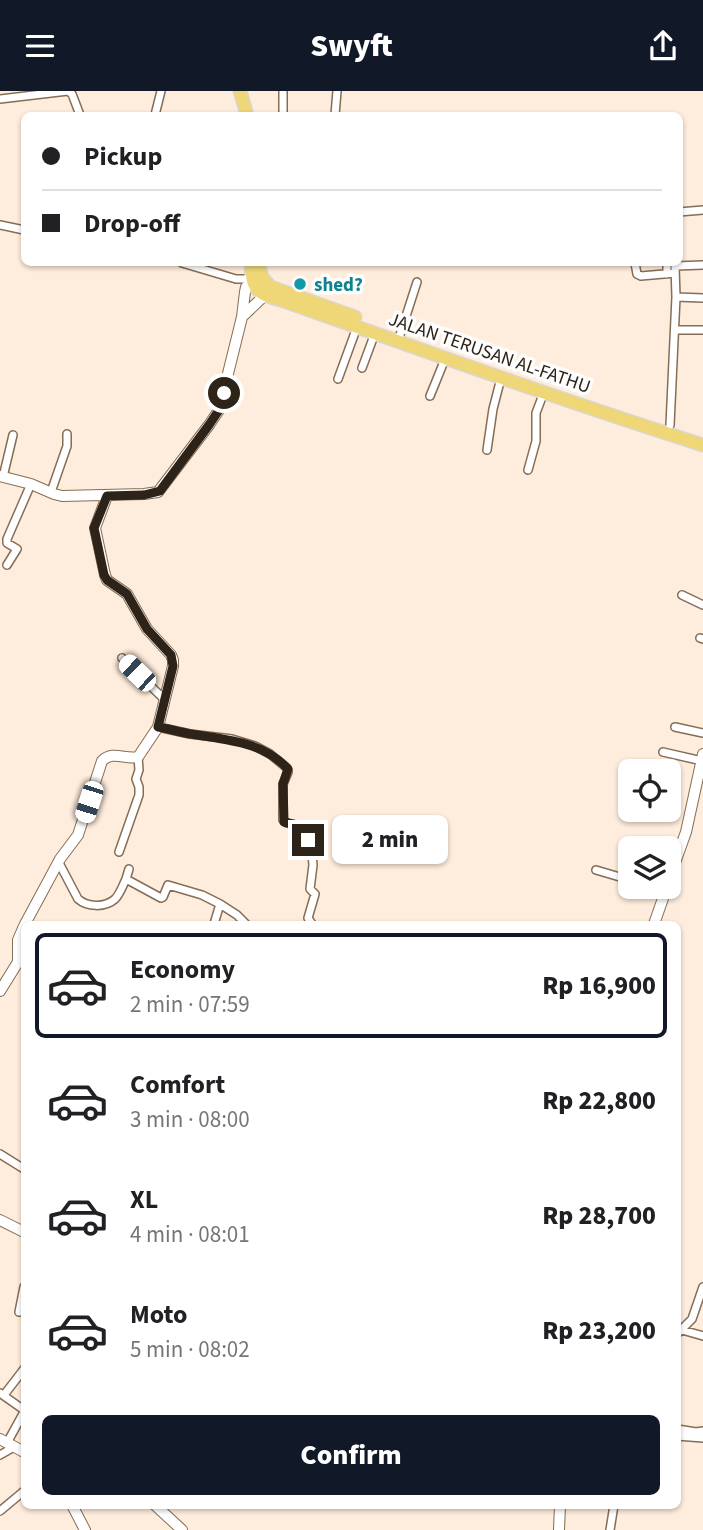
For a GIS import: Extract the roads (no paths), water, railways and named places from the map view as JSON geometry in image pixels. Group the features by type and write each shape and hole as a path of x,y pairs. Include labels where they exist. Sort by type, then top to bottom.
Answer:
{"highway":[{"path":"240,91 246,112"},
{"path":"248,91 254,112"},
{"path":"260,266 261,278 267,292"},
{"path":"252,273 255,287 267,292"},
{"name":"JALAN TERUSAN AL-FATHU","path":"267,292 281,300 357,327 399,337 445,359 703,436"},
{"name":"JALAN TERUSAN AL-FATHU","path":"267,292 399,337 544,392 703,445"}],"street":[{"path":"0,99 66,91 72,94 79,112"},
{"path":"156,112 161,91"},
{"path":"283,91 283,112"},
{"path":"335,112 337,91"},
{"path":"683,212 703,211"},
{"path":"0,225 21,229"},
{"path":"635,266 639,275 703,265"},
{"path":"192,266 236,279 246,279 252,273"},
{"path":"670,425 676,297 672,268"},
{"path":"13,435 1,477 31,484 57,495 107,496 158,492 219,410 252,273"},
{"path":"399,337 417,282"},
{"path":"242,317 267,292"},
{"path":"676,297 703,298"},
{"path":"338,379 357,327"},
{"path":"675,330 703,330"},
{"path":"362,368 375,333"},
{"path":"430,396 445,359"},
{"path":"487,450 493,409 508,378"},
{"path":"528,470 536,441 536,413 544,392"},
{"path":"51,492 66,446 67,434"},
{"path":"7,565 17,549 7,543 7,539 31,484"},
{"path":"107,496 94,528 106,578 127,594 147,629 173,657 158,727 138,757 139,771 136,780 139,795 119,852"},
{"path":"682,595 703,605"},
{"path":"122,658 165,700"},
{"path":"158,727 254,745 287,768 283,784 283,820 287,824 310,829 308,844 313,865 310,889 315,894 308,918 310,921"},
{"path":"675,727 703,733"},
{"path":"663,752 702,757 687,832 681,847"},
{"path":"27,921 58,861 78,835 102,761 112,755 138,757"},
{"path":"58,861 78,899 86,904 100,906 115,898 129,869"},
{"path":"596,870 618,876"},
{"path":"126,879 161,898 168,885 202,895 243,921"},
{"path":"655,921 661,899"},
{"path":"215,921 220,904"},
{"path":"0,991 19,960 18,940 21,934"},
{"path":"0,1154 21,1167"},
{"path":"0,1220 21,1230"},
{"path":"681,1330 692,1319 703,1287"},
{"path":"19,1312 21,1302"},
{"path":"681,1332 703,1336"},
{"path":"21,1372 2,1394 21,1409"},
{"path":"0,1455 21,1417"},
{"path":"681,1430 701,1435"},
{"path":"681,1436 701,1435"},
{"path":"0,1511 21,1493"},
{"path":"74,1509 85,1530"},
{"path":"159,1509 182,1530"},
{"path":"559,1530 560,1509"},
{"path":"610,1530 613,1509"}],"place":[{"name":"shed?","path":"300,284"}]}
